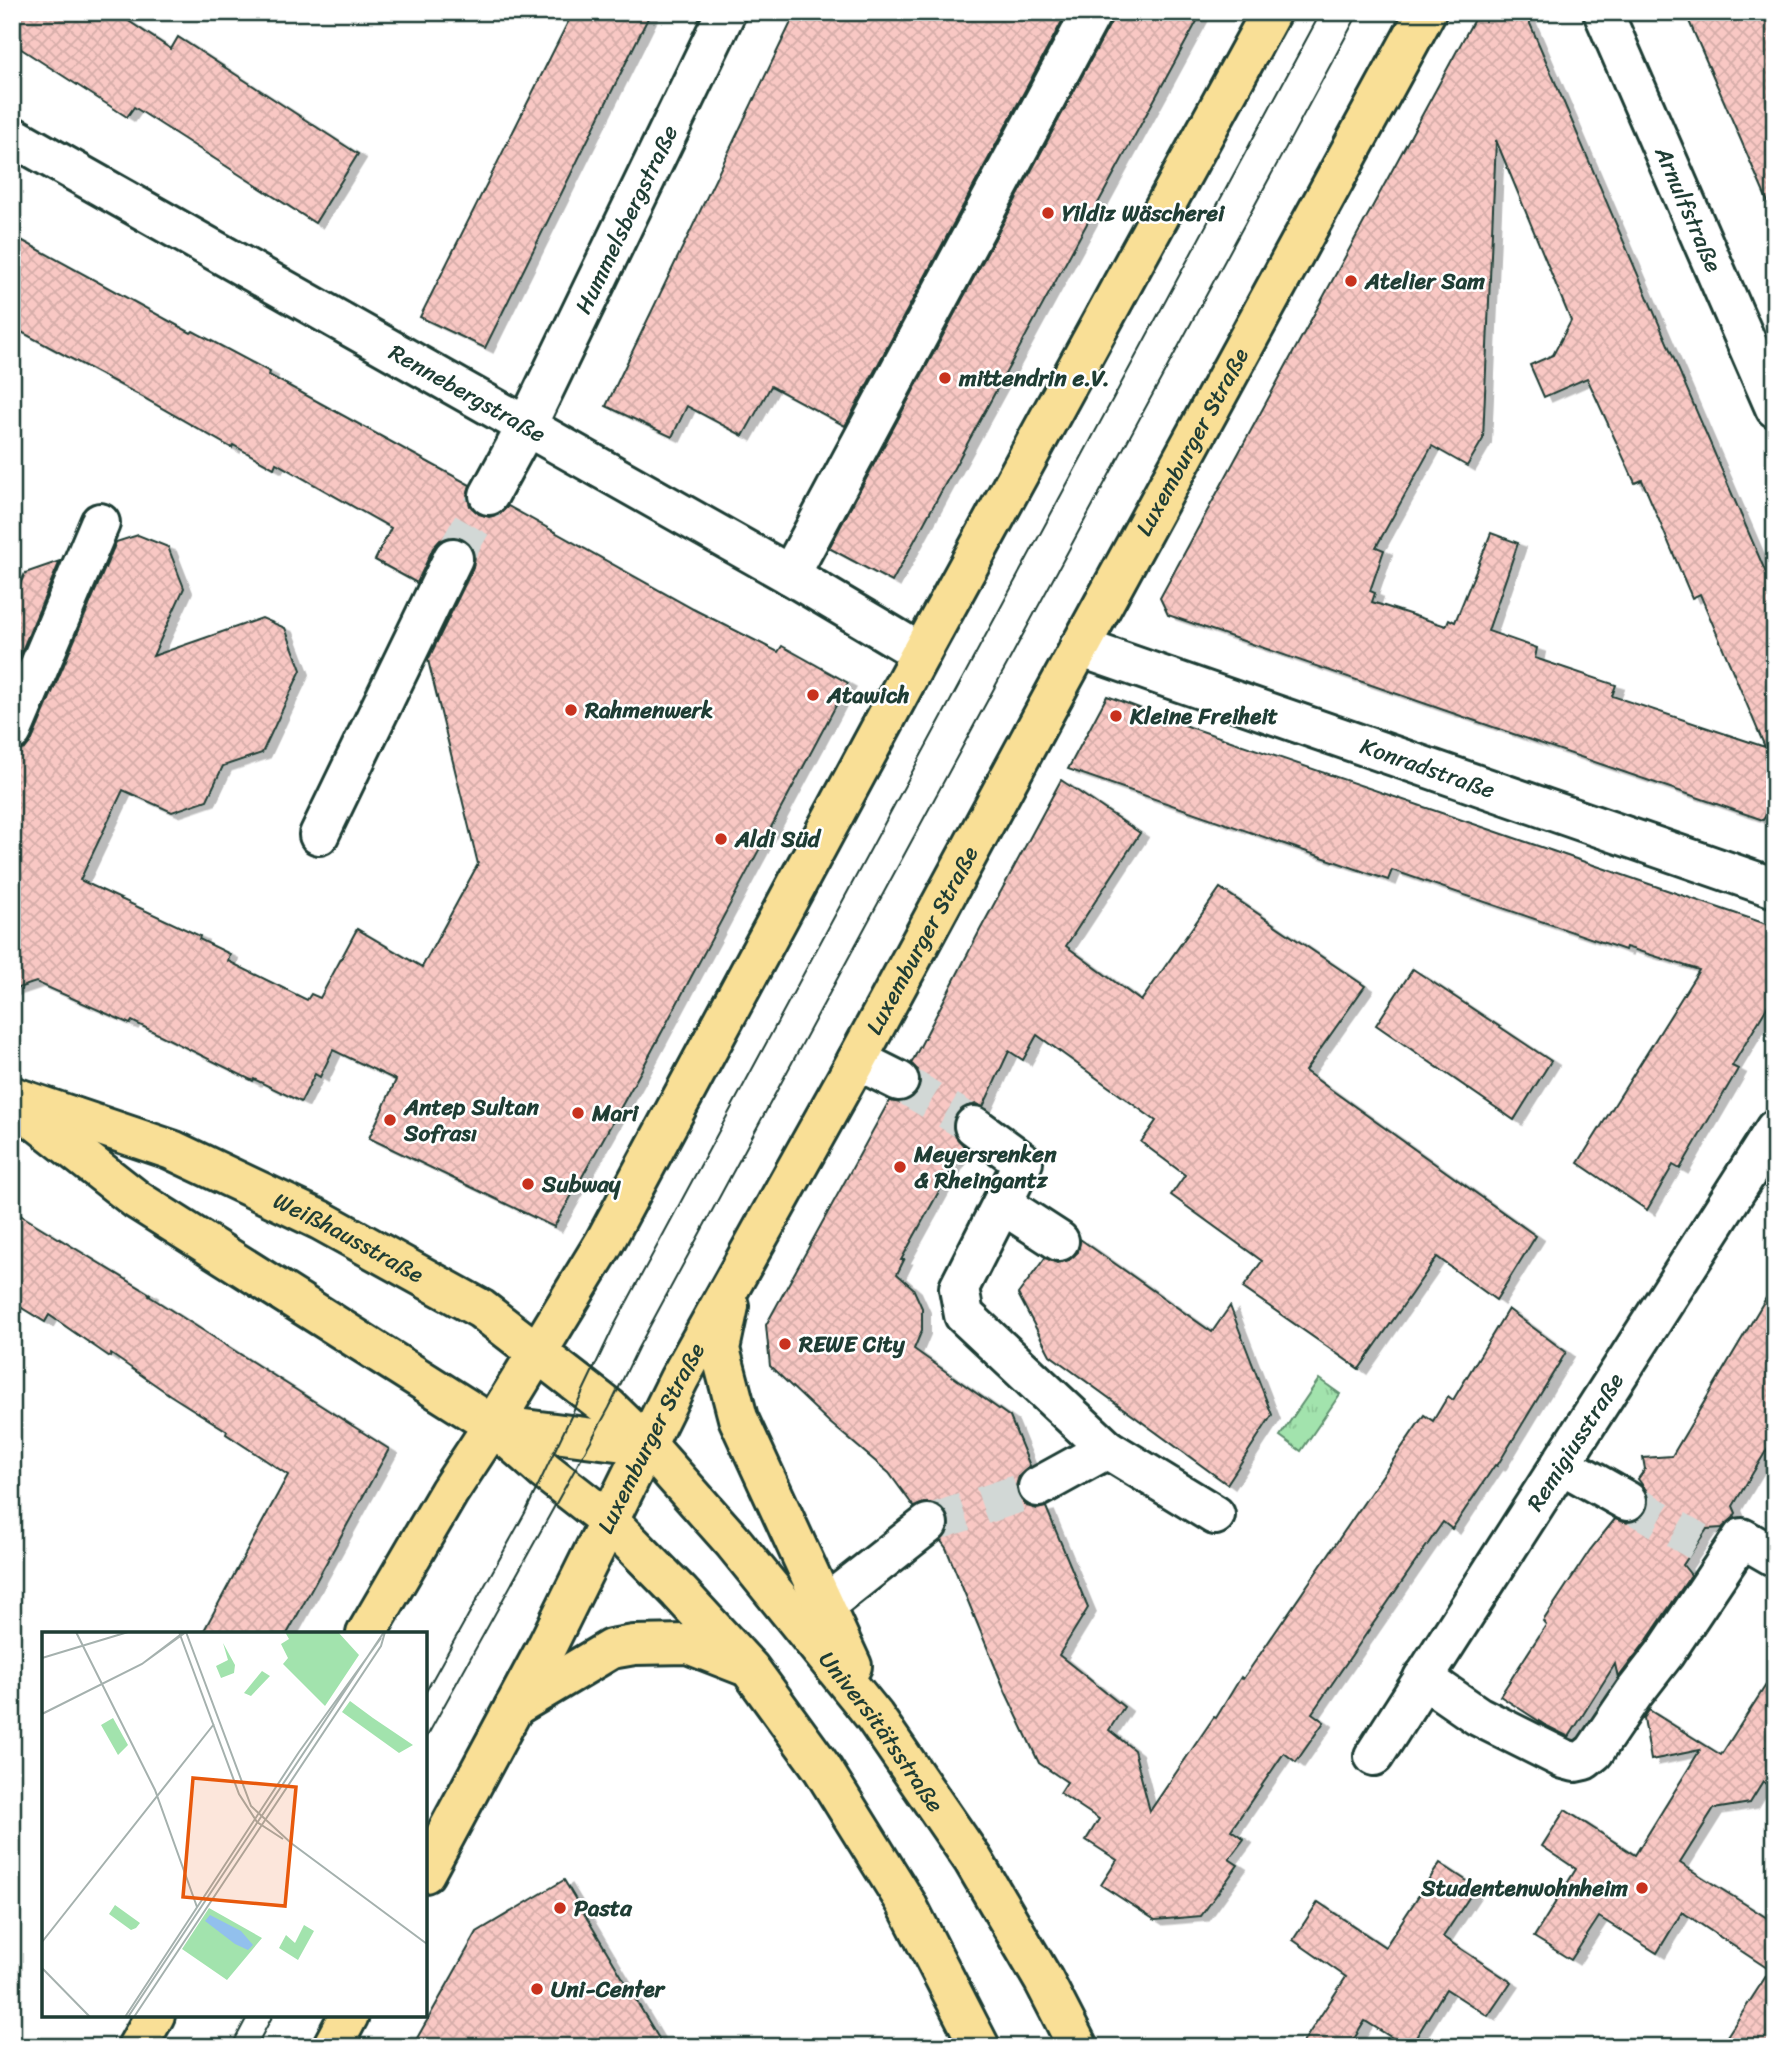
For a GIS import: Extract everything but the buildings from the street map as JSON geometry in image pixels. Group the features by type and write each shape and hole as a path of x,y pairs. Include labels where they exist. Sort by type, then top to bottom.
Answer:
{"main road":[{"path":"367,1632 449,1492 604,1243 921,653 1271,12"},
{"name":"Luxemburger Straße","path":"427,1869 514,1707 679,1379 857,1060 1426,12"},
{"name":"Weißhausstraße","path":"12,1096 172,1150 320,1220 487,1314 608,1408 647,1446"},
{"path":"12,1102 138,1200 493,1425 545,1471 609,1521 750,1668 822,1768 906,1903 980,2047"},
{"path":"734,1280 720,1349 738,1418 874,1716"},
{"path":"493,1425 647,1446"},
{"name":"Universitätsstraße","path":"647,1446 734,1543 874,1716 973,1860 1044,1981 1078,2047"},
{"path":"514,1707 611,1649 634,1645 688,1644 750,1668"},
{"path":"137,2047 154,2017"},
{"path":"332,2047 348,2017"}],"street":[{"name":"Hummelsbergstraße","path":"489,495 526,427 726,12"},
{"path":"790,575 1092,12"},
{"name":"Arnulfstraße","path":"1603,12 1775,408"},
{"name":"Rennebergstraße","path":"12,136 790,575 921,653"},
{"path":"12,731 100,523"},
{"path":"319,835 453,558"},
{"name":"Konradstraße","path":"1079,647 1775,888"},
{"path":"857,1060 899,1081"},
{"path":"974,1126 1023,1162 958,1288 964,1315 1107,1449 1215,1515"},
{"name":"Remigiusstraße","path":"1374,1756 1775,1129"},
{"path":"1002,1204 1059,1241"},
{"path":"1038,1487 1107,1449"},
{"path":"1561,1464 1627,1501"},
{"path":"824,1606 928,1524"},
{"path":"1423,1678 1478,1716 1564,1759 1575,1762 1584,1760 1594,1752 1665,1653 1713,1550 1742,1538 1775,1557"}],"green space":[{"path":"1319,1379 1340,1394 1301,1451 1280,1436"}],"tunnel":[{"path":"453,558 489,495"},
{"path":"899,1081 974,1126"},
{"path":"928,1524 1038,1487"},
{"path":"1627,1501 1698,1542"}],"tram line":[{"path":"427,1689 525,1513 614,1326 1321,12"},
{"path":"427,1736 609,1408 638,1348 1359,12"},
{"path":"231,2047 247,2017"},
{"path":"256,2047 272,2017"}],"place":[{"name":"Yildiz Wäscherei","path":"1048,213"},
{"name":"Atelier Sam","path":"1351,281"},
{"name":"mittendrin e.V.","path":"945,378"},
{"name":"Atawich","path":"813,695"},
{"name":"Rahmenwerk","path":"571,710"},
{"name":"Kleine Freiheit","path":"1116,716"},
{"name":"Aldi Süd","path":"721,839"},
{"name":"Mari","path":"578,1113"},
{"name":"Antep Sultan Sofrası","path":"390,1120"},
{"name":"Meyersrenken & Rheingantz","path":"900,1167"},
{"name":"Subway","path":"528,1184"},
{"name":"REWE City","path":"785,1344"},
{"name":"Studentenwohnheim","path":"1642,1888"},
{"name":"Pasta","path":"560,1908"},
{"name":"Uni-Center","path":"537,1989"}]}
